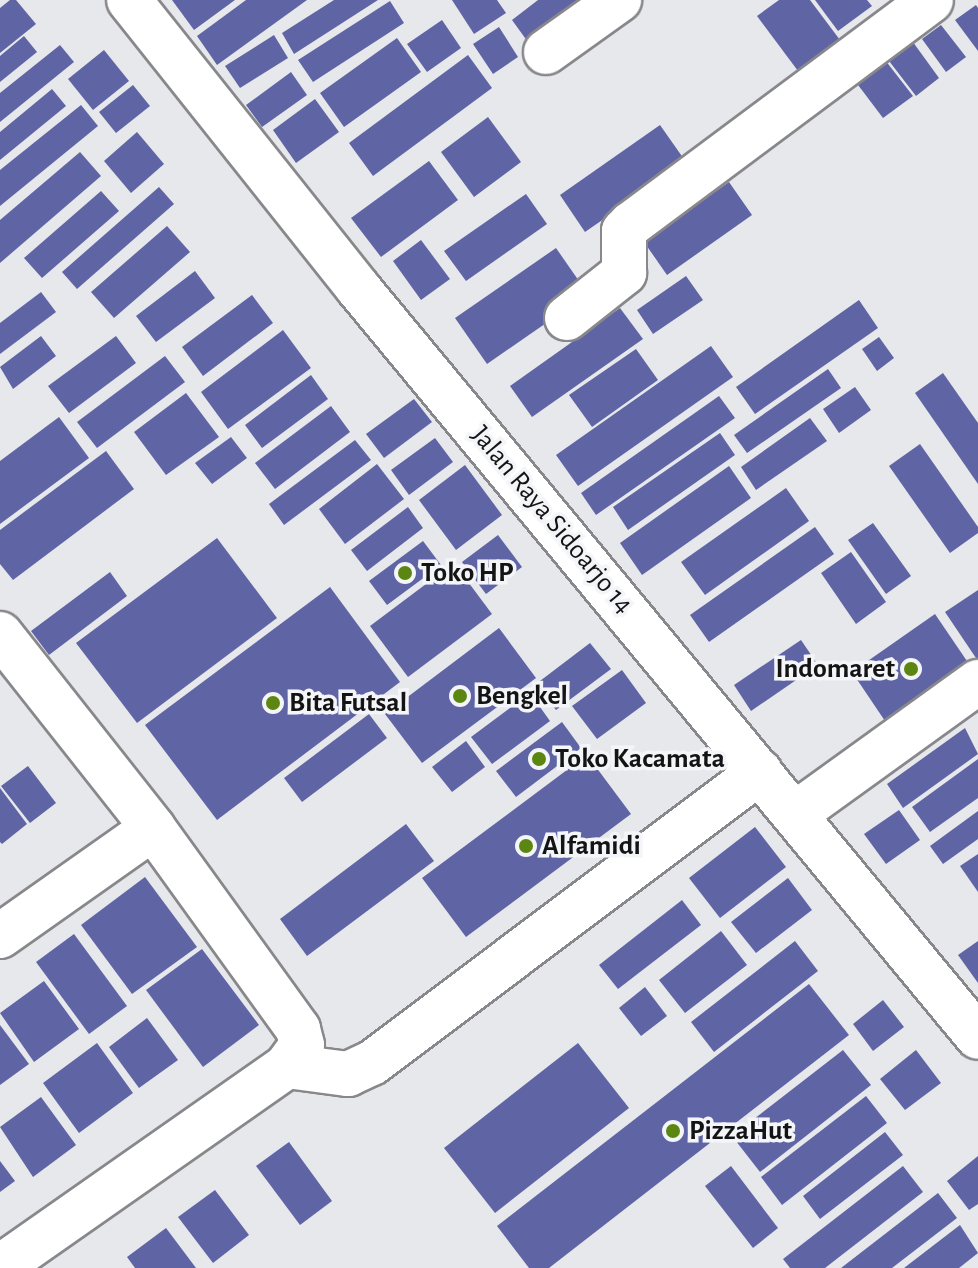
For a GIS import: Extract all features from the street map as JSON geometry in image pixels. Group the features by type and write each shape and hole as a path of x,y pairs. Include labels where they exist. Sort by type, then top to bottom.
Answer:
{"street":[{"name":"Jalan Raya Sidoarjo 14","path":"129,0 358,288 978,1037"},
{"path":"546,52 619,0"},
{"path":"567,318 624,273 624,231 631,224 931,0"},
{"path":"0,634 153,828 298,1029 302,1045 287,1066 0,1267"},
{"path":"795,814 978,682"},
{"path":"287,1066 348,1074 372,1063 760,772"},
{"path":"0,936 153,828"}],"building":[{"path":"10,0 16,0 36,24 0,53 0,8"},
{"path":"172,0 235,0 194,30"},
{"path":"246,0 307,0 217,65 197,36"},
{"path":"334,0 378,0 294,54 282,33"},
{"path":"452,0 497,0 506,13 474,34"},
{"path":"538,0 597,0 533,49 512,20"},
{"path":"779,0 810,0 846,48 804,79 757,16"},
{"path":"815,0 867,0 872,6 838,31"},
{"path":"390,1 404,23 313,82 298,60"},
{"path":"976,5 978,8 978,51 955,20"},
{"path":"442,20 461,48 427,72 407,44"},
{"path":"941,25 966,57 946,72 922,39"},
{"path":"499,27 518,57 493,74 473,44"},
{"path":"274,35 288,58 240,88 225,66"},
{"path":"24,36 37,52 0,82 0,56"},
{"path":"397,38 421,72 344,127 320,93"},
{"path":"910,38 939,78 916,96 886,57"},
{"path":"60,45 74,62 0,122 0,93"},
{"path":"104,50 129,81 93,110 68,79"},
{"path":"878,51 913,96 883,118 849,73"},
{"path":"468,55 492,88 373,176 349,143"},
{"path":"291,72 307,95 262,127 246,105"},
{"path":"133,85 150,106 116,133 99,112"},
{"path":"52,89 66,106 0,160 0,132"},
{"path":"315,99 339,132 296,163 273,130"},
{"path":"81,105 98,126 0,206 0,170"},
{"path":"488,117 521,162 474,197 441,152"},
{"path":"660,125 686,162 585,232 560,195"},
{"path":"137,132 164,164 131,193 104,161"},
{"path":"80,152 101,176 0,263 0,220"},
{"path":"429,161 458,200 381,257 351,218"},
{"path":"729,182 752,215 667,275 644,242"},
{"path":"159,187 174,204 77,289 62,272"},
{"path":"101,191 119,211 42,278 24,258"},
{"path":"526,194 547,224 466,281 444,251"},
{"path":"167,226 190,252 114,318 91,292"},
{"path":"421,240 450,279 421,300 393,261"},
{"path":"556,248 588,294 487,364 455,318"},
{"path":"195,271 215,298 156,342 136,316"},
{"path":"686,276 703,300 653,334 637,310"},
{"path":"41,292 56,312 0,354 0,323"},
{"path":"252,295 273,323 203,376 182,347"},
{"path":"859,300 878,328 755,414 736,387"},
{"path":"620,308 643,339 532,417 510,386"},
{"path":"283,330 311,368 228,429 201,392"},
{"path":"41,336 56,356 13,389 0,367"},
{"path":"116,336 136,363 69,413 48,386"},
{"path":"879,337 894,358 877,371 862,349"},
{"path":"711,346 733,377 578,486 556,455"},
{"path":"636,349 658,380 592,427 569,395"},
{"path":"165,356 185,382 97,448 77,422"},
{"path":"828,369 841,388 747,453 734,435"},
{"path":"943,373 978,423 978,484 915,393"},
{"path":"311,375 328,399 262,448 245,425"},
{"path":"855,387 871,410 839,433 823,409"},
{"path":"186,393 219,437 166,475 134,432"},
{"path":"719,396 735,418 596,515 581,493"},
{"path":"414,399 432,422 384,458 366,434"},
{"path":"331,406 350,432 275,489 255,463"},
{"path":"59,417 89,458 0,524 0,461"},
{"path":"810,418 827,441 756,490 741,467"},
{"path":"720,433 735,455 628,530 613,507"},
{"path":"231,437 247,458 212,484 195,463"},
{"path":"435,438 453,462 409,495 391,470"},
{"path":"355,440 371,460 284,525 269,504"},
{"path":"920,444 978,527 978,533 950,553 889,466"},
{"path":"106,451 134,489 13,580 0,564 0,530"},
{"path":"377,464 404,499 345,544 319,509"},
{"path":"465,465 502,515 456,550 419,500"},
{"path":"729,466 751,498 642,575 620,543"},
{"path":"786,488 809,521 705,595 681,562"},
{"path":"408,507 423,528 367,571 351,550"},
{"path":"873,523 911,576 886,594 848,540"},
{"path":"815,527 834,554 709,642 690,615"},
{"path":"498,535 522,567 486,594 462,562"},
{"path":"217,538 277,618 137,723 76,643"},
{"name":"Toko HP","path":"423,541 441,565 387,605 369,581"},
{"path":"851,552 886,602 856,624 821,573"},
{"path":"454,563 492,614 408,677 370,626"},
{"path":"110,572 127,596 49,655 31,631"},
{"name":"Bita Futsal","path":"330,587 400,682 217,820 145,725"},
{"path":"978,590 978,661 945,612"},
{"name":"Indomaret","path":"935,614 971,667 887,724 852,672"},
{"name":"Bengkel","path":"499,628 536,678 422,763 385,714"},
{"path":"801,640 818,665 751,711 734,685"},
{"path":"590,643 611,669 556,710 536,684"},
{"path":"622,670 646,703 597,739 572,706"},
{"path":"530,693 550,721 492,764 471,737"},
{"path":"369,714 387,738 302,802 284,778"},
{"name":"Toko Kacamata","path":"562,722 581,748 516,797 496,771"},
{"path":"965,728 978,754 903,808 887,784"},
{"path":"466,741 485,767 452,792 432,767"},
{"name":"Alfamidi","path":"587,755 631,814 466,937 422,878"},
{"path":"978,759 978,798 930,832 912,807"},
{"path":"28,766 56,803 30,823 1,786"},
{"path":"0,788 27,824 2,844 0,842"},
{"path":"899,810 920,840 886,864 864,834"},
{"path":"978,811 978,839 943,864 930,846"},
{"path":"406,824 434,861 307,956 280,919"},
{"path":"755,827 786,867 720,918 689,878"},
{"path":"978,854 978,892 960,866"},
{"path":"145,877 197,947 132,994 81,925"},
{"path":"788,878 812,910 756,953 731,922"},
{"path":"682,900 701,925 618,989 599,965"},
{"path":"721,931 747,965 685,1013 659,980"},
{"path":"74,934 127,1006 89,1034 36,962"},
{"path":"795,941 818,971 714,1052 691,1022"},
{"path":"978,941 978,983 958,955"},
{"path":"202,949 259,1025 203,1067 146,990"},
{"path":"44,981 79,1029 34,1062 0,1013"},
{"name":"PizzaHut","path":"809,984 849,1035 549,1268 529,1268 497,1226"},
{"path":"645,987 667,1016 641,1036 619,1008"},
{"path":"883,1000 904,1027 873,1051 853,1024"},
{"path":"147,1018 178,1060 139,1088 109,1047"},
{"path":"0,1025 29,1064 0,1085"},
{"path":"97,1043 133,1093 79,1133 43,1083"},
{"path":"578,1043 629,1108 495,1213 444,1148"},
{"path":"843,1050 871,1085 760,1172 732,1136"},
{"path":"916,1050 941,1083 905,1110 880,1079"},
{"path":"866,1096 887,1123 782,1205 761,1177"},
{"path":"41,1097 76,1145 33,1177 0,1127"},
{"path":"885,1132 903,1155 820,1219 803,1196"},
{"path":"289,1142 332,1201 300,1225 256,1166"},
{"path":"978,1156 978,1204 969,1210 947,1181"},
{"path":"0,1161 15,1181 0,1192"},
{"path":"731,1166 778,1228 753,1248 705,1186"},
{"path":"903,1166 923,1192 825,1268 790,1268 783,1259"},
{"path":"215,1190 249,1235 213,1263 178,1217"},
{"path":"938,1193 957,1218 892,1268 841,1268"},
{"path":"960,1225 978,1253 959,1268 904,1268"},
{"path":"166,1228 196,1268 135,1268 127,1257"}],"place":[{"name":"Toko HP","path":"405,573"},
{"name":"Indomaret","path":"911,669"},
{"name":"Bengkel","path":"460,696"},
{"name":"Bita Futsal","path":"273,703"},
{"name":"Toko Kacamata","path":"539,759"},
{"name":"Alfamidi","path":"526,846"},
{"name":"PizzaHut","path":"673,1131"}]}
